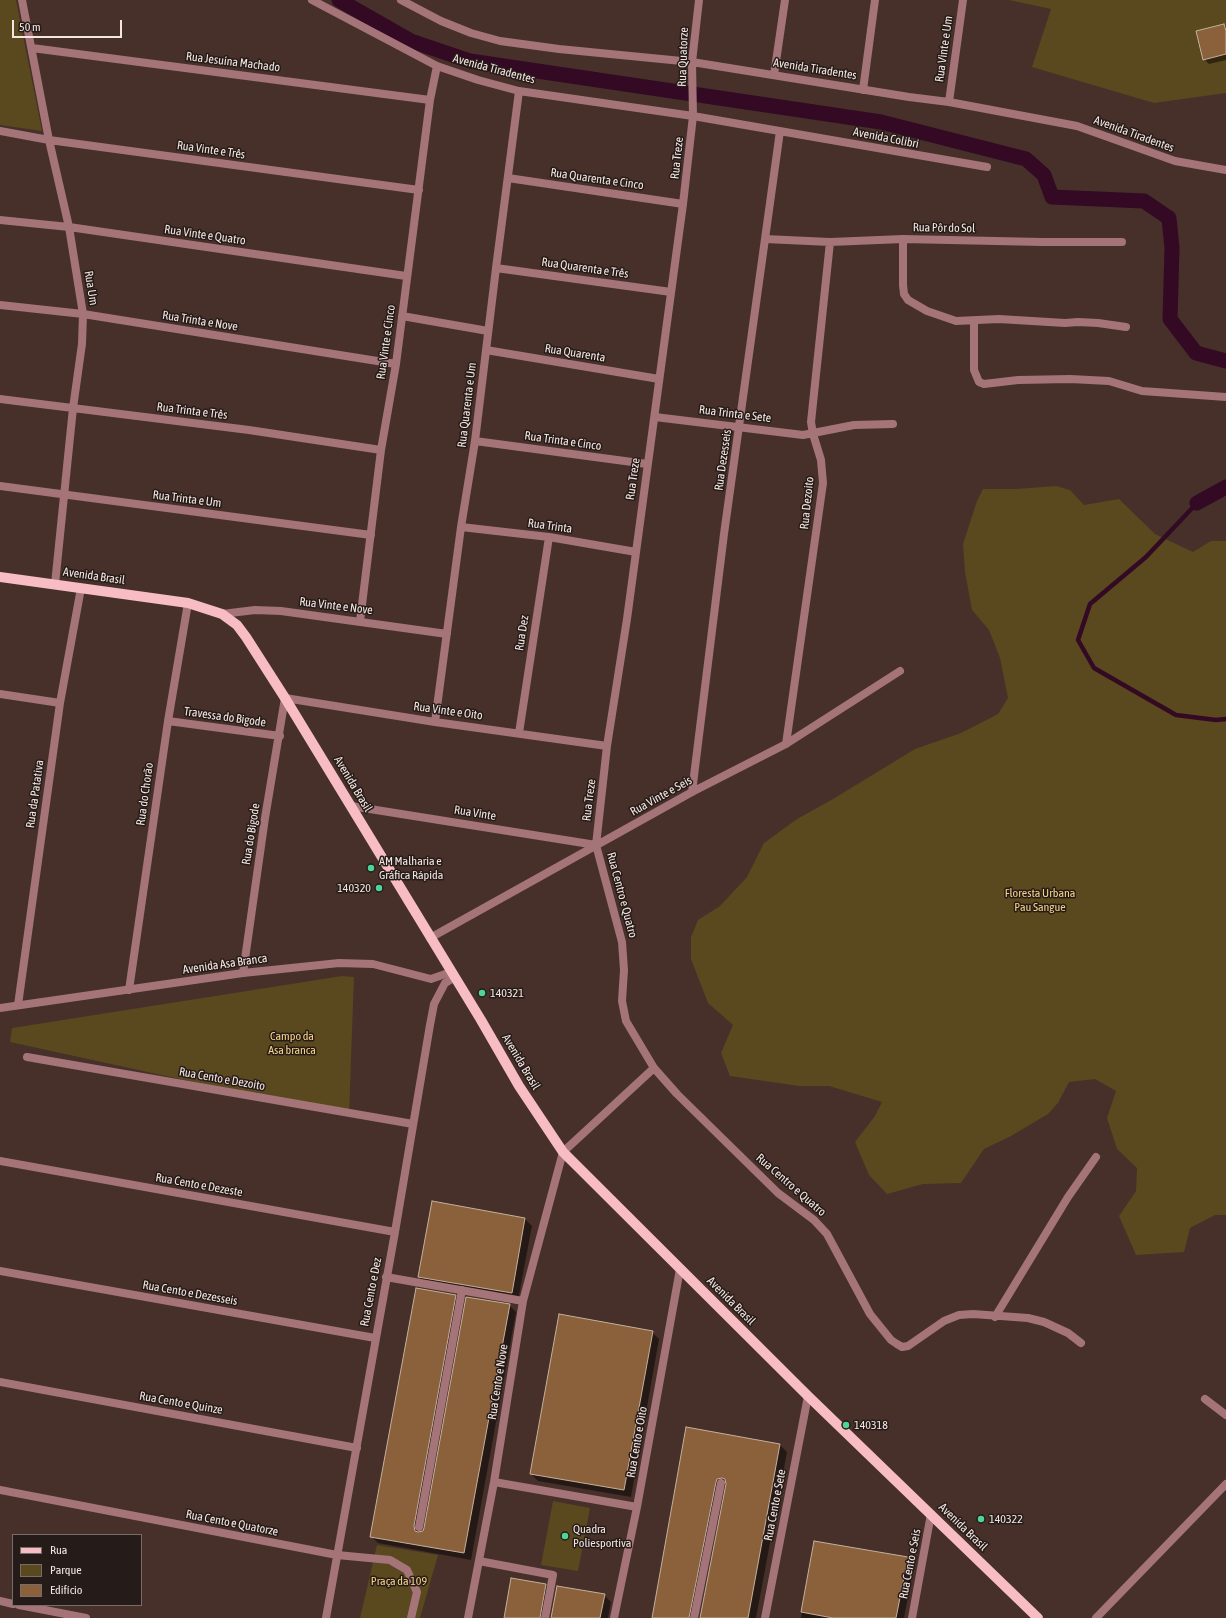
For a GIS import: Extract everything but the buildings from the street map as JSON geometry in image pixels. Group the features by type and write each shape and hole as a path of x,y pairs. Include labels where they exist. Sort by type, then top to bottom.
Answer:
{"main road":[{"name":"Avenida Brasil","path":"0,577 188,603 222,614 237,625 286,698 519,1086 563,1152 808,1396 1038,1618"}],"street":[{"name":"Rua Um","path":"22,0 49,140 69,226 82,314 82,344 73,408 55,584"},
{"name":"Avenida Tiradentes","path":"312,0 437,66 478,80 519,90 693,116 780,131"},
{"name":"Avenida Tiradentes","path":"401,0 441,21 471,33 500,41 559,49 692,62 863,90 949,102 1077,126 1175,161 1226,170"},
{"name":"Rua Quatorze","path":"693,116 694,75 692,62 699,0"},
{"path":"774,75 785,0"},
{"path":"863,90 875,0"},
{"name":"Rua Vinte e Um","path":"949,102 963,0"},
{"name":"Rua Jesuína Machado","path":"32,48 430,100"},
{"name":"Rua Vinte e Cinco","path":"360,621 372,535 380,450 396,364 406,276 419,190 430,100 437,66"},
{"name":"Rua Quarenta e Um","path":"435,722 461,527 475,441 519,90"},
{"name":"Rua Treze","path":"596,845 607,746 655,417 693,116"},
{"name":"Rua Vinte e Três","path":"0,131 49,140 419,190"},
{"name":"Avenida Colibri","path":"780,131 987,168"},
{"name":"Rua Dezesseis","path":"692,792 724,534 780,131"},
{"name":"Rua Quarenta e Cinco","path":"508,178 683,204"},
{"name":"Rua Vinte e Quatro","path":"0,220 69,226 406,276"},
{"name":"Rua Pôr do Sol","path":"765,239 830,242 903,239 1122,242"},
{"path":"903,239 904,294 908,300 927,311 956,321 1004,319 1065,323 1098,323 1126,327"},
{"name":"Rua Dezoito","path":"786,744 793,684 823,483 821,460 812,434 811,422 830,242"},
{"name":"Rua Quarenta e Três","path":"496,268 671,292"},
{"name":"Rua Trinta e Nove","path":"0,305 82,314 396,364"},
{"path":"402,316 488,331"},
{"path":"974,321 974,370 979,382 984,384 1018,380 1070,378 1109,381 1142,391 1226,397"},
{"name":"Rua Quarenta","path":"486,350 659,379"},
{"name":"Rua Trinta e Três","path":"0,399 249,430 380,450"},
{"name":"Rua Trinta e Sete","path":"655,417 804,435 846,426 893,424"},
{"name":"Rua Trinta e Cinco","path":"475,441 647,464"},
{"name":"Rua Trinta e Um","path":"0,486 372,535"},
{"name":"Rua Trinta","path":"461,527 549,537 636,552"},
{"name":"Rua Dez","path":"519,733 549,537"},
{"name":"Rua da Patativa","path":"18,1005 60,703 81,588"},
{"name":"Rua do Chorão","path":"129,990 168,721 188,603"},
{"name":"Rua Vinte e Nove","path":"222,614 255,610 281,611 447,634"},
{"name":"Rua Vinte e Seis","path":"430,938 692,792 786,744 900,672"},
{"path":"0,694 60,703"},
{"name":"Rua Vinte e Oito","path":"286,698 435,722 607,746"},
{"name":"Rua do Bigode","path":"244,973 265,818 286,698"},
{"name":"Travessa do Bigode","path":"168,721 280,736"},
{"name":"Rua Vinte","path":"351,806 596,845"},
{"name":"Rua Centro e Quatro","path":"596,845 622,942 624,970 622,1001 626,1021 654,1068 677,1094 778,1193 814,1220 827,1234 870,1314 891,1340 902,1347 908,1346 938,1325 959,1315 973,1314 995,1317 1028,1318 1044,1322 1068,1333 1082,1343"},
{"name":"Avenida Asa Branca","path":"0,1008 244,973 339,963 373,964 431,979 453,974"},
{"name":"Rua Cento e Dez","path":"326,1618 434,1004 444,983 453,974"},
{"name":"Rua Cento e Dezoito","path":"27,1057 413,1124"},
{"path":"563,1152 654,1068"},
{"name":"Rua Cento e Nove","path":"468,1618 494,1482 523,1301 563,1152"},
{"path":"995,1317 1068,1197 1096,1157"},
{"name":"Rua Cento e Dezeste","path":"0,1161 395,1232"},
{"name":"Rua Cento e Oito","path":"614,1618 637,1507 680,1269"},
{"name":"Rua Cento e Dezesseis","path":"0,1271 375,1338"},
{"path":"386,1277 523,1301"},
{"path":"418,1527 462,1290"},
{"name":"Rua Cento e Quinze","path":"0,1382 357,1448"},
{"name":"Rua Cento e Sete","path":"765,1618 808,1396"},
{"path":"1205,1399 1226,1415"},
{"path":"494,1482 637,1507"},
{"path":"694,1618 721,1483"},
{"path":"1096,1618 1226,1484"},
{"name":"Rua Cento e Quatorze","path":"0,1490 337,1555 390,1560 407,1570 417,1592 411,1618"},
{"name":"Rua Cento e Seis","path":"912,1618 931,1514"},
{"path":"479,1561 554,1575 545,1618"},
{"path":"0,1601 12,1604"},
{"path":"24,1606 86,1618"}],"green space":[{"path":"0,0 16,0 42,131 0,125"},
{"path":"1009,0 1226,0 1226,93 1154,103 1032,67 1051,9"},
{"name":"Floresta Urbana Pau Sangue","path":"1056,486 1070,490 1084,505 1119,499 1155,534 1193,552 1211,541 1226,541 1226,1215 1215,1215 1190,1228 1184,1252 1136,1255 1119,1216 1136,1191 1137,1168 1117,1149 1107,1118 1116,1091 1095,1079 1069,1082 1058,1103 1048,1114 1011,1136 984,1149 961,1183 923,1184 887,1194 869,1175 855,1142 875,1116 882,1102 829,1086 799,1086 730,1076 721,1053 733,1025 708,1003 691,959 691,937 698,920 720,906 747,877 764,843 797,819 915,749 961,733 998,714 1008,698 1000,658 989,630 972,610 965,572 963,544 977,501 983,489 1016,489"},
{"name":"Campo da Asa branca","path":"342,976 354,977 349,1116 10,1042 12,1028"},
{"name":"Quadra Poliesportiva","path":"553,1501 590,1508 578,1571 541,1565"},
{"name":"Praça da 109","path":"377,1545 438,1555 420,1618 360,1618"}],"waterway":[{"path":"339,0 411,41 470,61 881,122 1026,159 1044,175 1052,197 1144,201 1169,218 1172,248 1170,319 1196,353 1226,361"},
{"path":"1197,503 1226,487"},
{"path":"1197,503 1146,557 1090,604 1078,640 1094,668 1176,715 1216,720 1226,719"}],"place":[{"name":"AM Malharia e Gráfica Rápida","path":"371,868"},
{"name":"140320","path":"379,888"},
{"name":"140321","path":"482,993"},
{"name":"140318","path":"846,1425"},
{"name":"140322","path":"981,1519"},
{"name":"Quadra Poliesportiva","path":"565,1536"}]}
